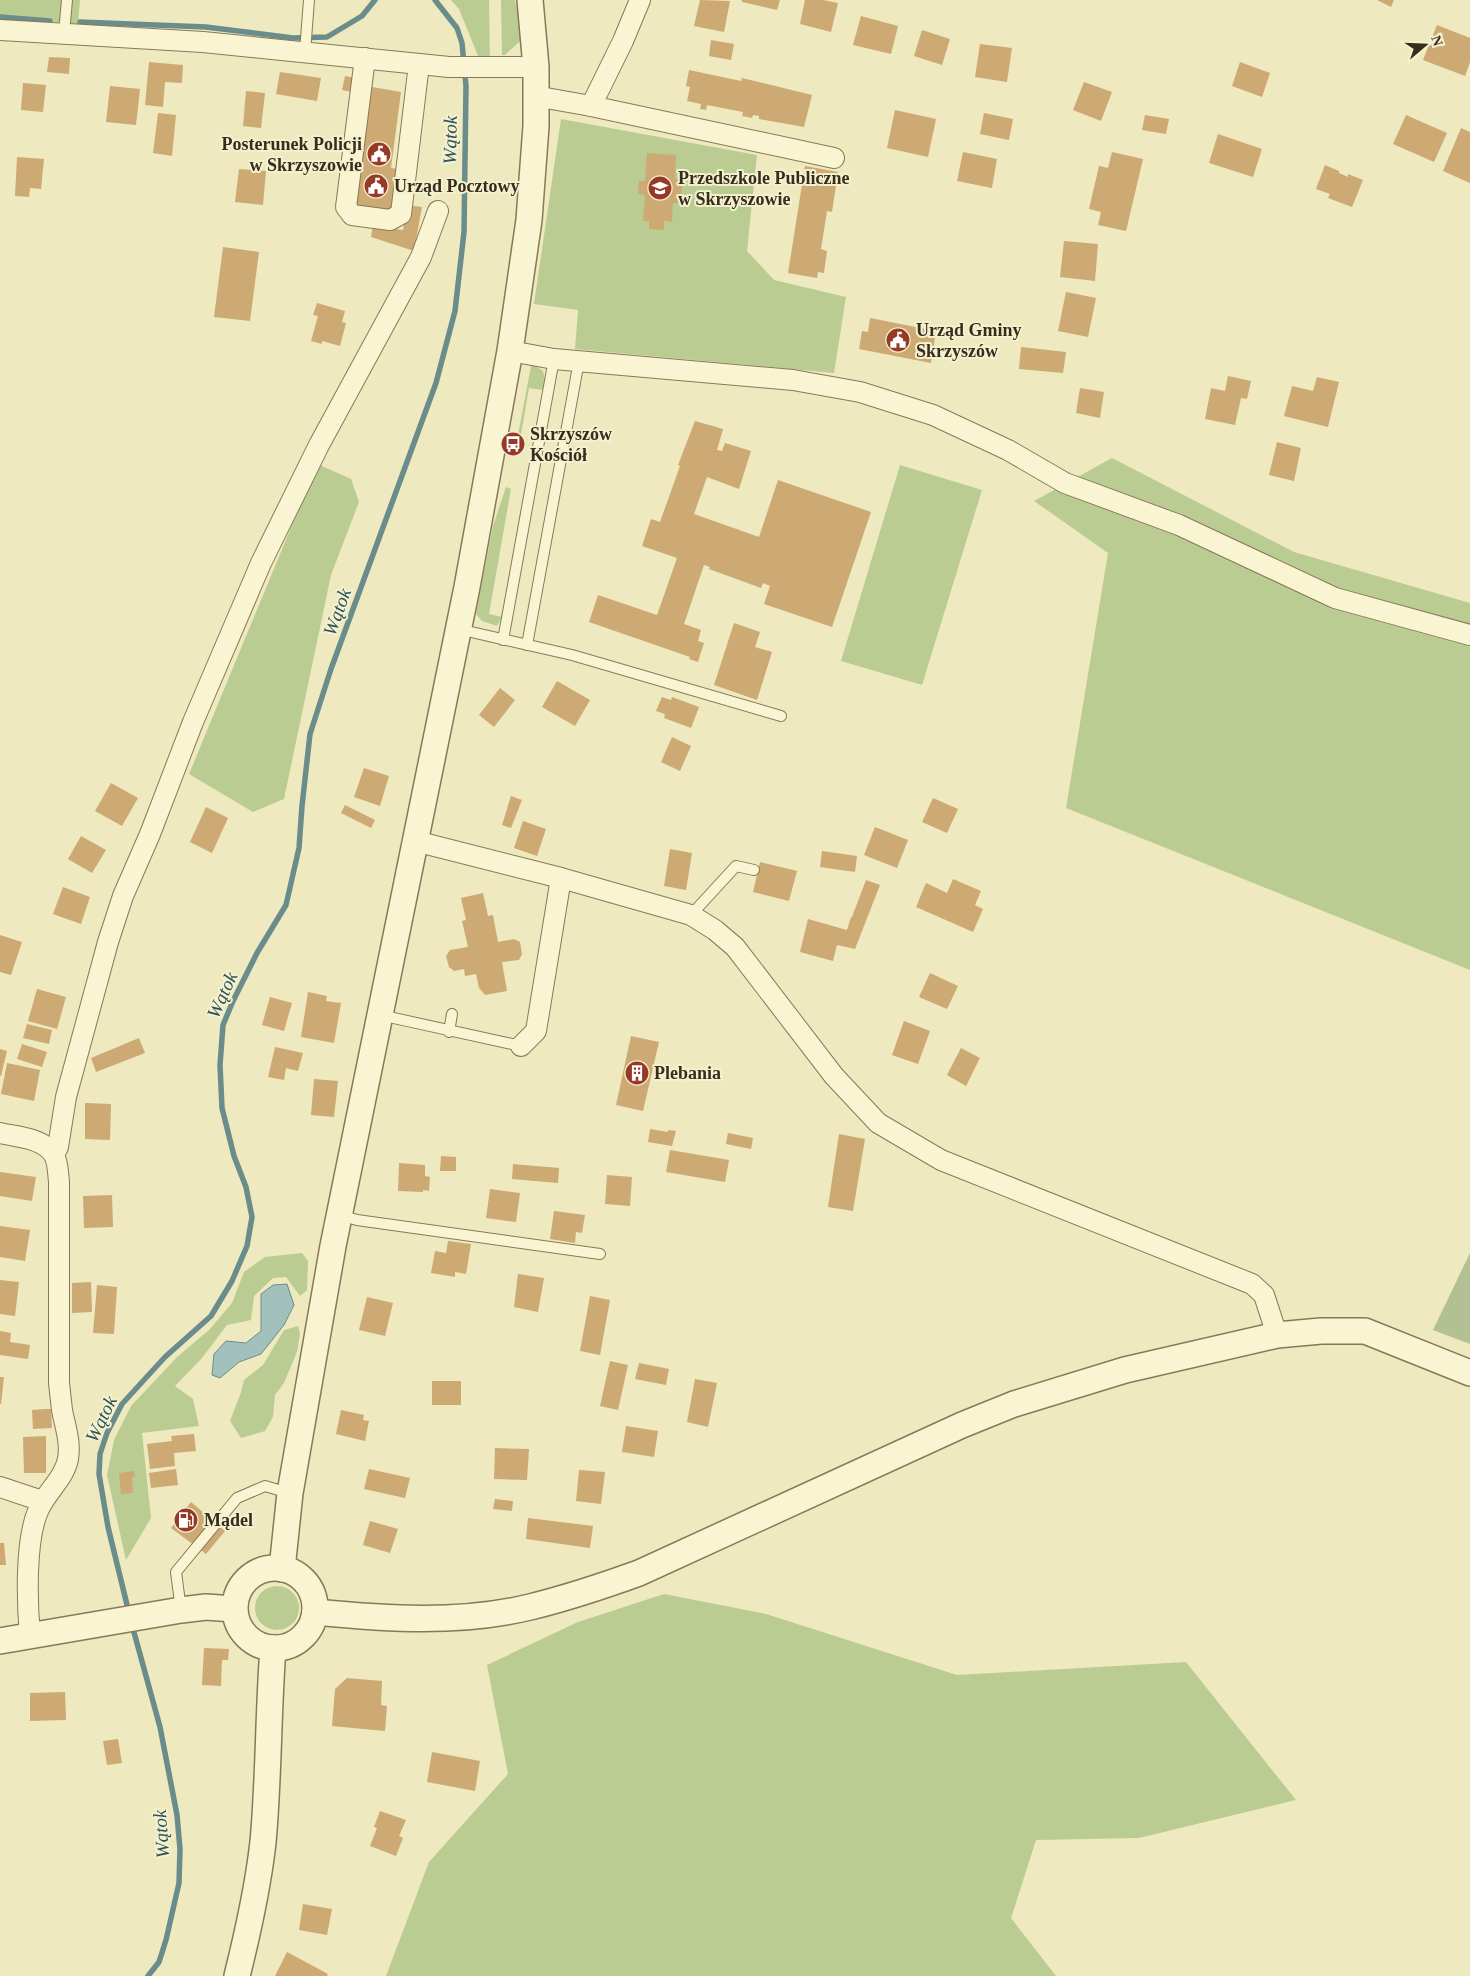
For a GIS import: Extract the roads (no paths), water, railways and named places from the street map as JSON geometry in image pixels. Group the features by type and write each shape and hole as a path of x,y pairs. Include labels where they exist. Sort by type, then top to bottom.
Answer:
{"street":[{"path":"282,1569 290,1493 340,1215 458,629 510,351 533,183 537,98 530,0"},
{"path":"591,106 623,41 640,0"},
{"path":"0,30 203,42 449,67 536,67"},
{"path":"364,58 346,207 352,215 390,220 401,214 419,64"},
{"path":"537,98 591,106 834,158"},
{"path":"54,1154 58,1147 66,1097 108,942 123,896 150,834 193,722 261,563 319,445 421,257 438,211"},
{"path":"510,351 554,359 793,380 860,392 933,415 1008,450 1065,483 1179,525 1335,598 1470,635"},
{"path":"416,841 561,878 691,915 715,930 735,947 834,1076 878,1123 941,1160 1252,1284 1264,1295 1277,1335"},
{"path":"521,1046 536,1031 561,878"},
{"path":"0,1133 38,1142 46,1146 54,1154 59,1182 59,1383 69,1445 64,1472 42,1501 36,1513 30,1552 28,1612 30,1636"},
{"path":"315,1612 400,1619 472,1616 529,1608 592,1590 639,1573 962,1425 1014,1404 1126,1370 1277,1335 1321,1331 1365,1331 1470,1373"},
{"path":"0,1487 42,1501"},
{"path":"282,1569 299,1577 308,1587 314,1600 315,1612 305,1634 297,1642 273,1648 262,1646 250,1640 241,1630 235,1617 234,1609 238,1592 244,1582 253,1574 264,1570 282,1569"},
{"path":"0,1641 105,1622 206,1607 234,1609"},
{"path":"237,1976 250,1922 262,1844 268,1770 273,1648"}],"lane":[{"path":"64,33 67,0"},
{"path":"305,51 309,0"},
{"path":"503,640 554,359"},
{"path":"527,645 579,361"},
{"path":"458,629 572,655 780,716"},
{"path":"691,915 736,866 754,870"},
{"path":"449,1032 452,1014"},
{"path":"380,1015 449,1032 521,1046"},
{"path":"340,1215 357,1220 600,1254"},
{"path":"170,1612 176,1572 238,1498 265,1486 290,1493"}],"water":[{"path":"287,1284 294,1305 284,1325 261,1354 239,1362 220,1378 212,1375 214,1354 226,1341 246,1343 261,1331 261,1294 273,1285"}],"waterway":[{"path":"80,22 206,27 293,38 327,37 362,16 375,0"},
{"name":"Wątok","path":"129,1613 108,1527 99,1474 100,1454 107,1433 122,1404 165,1357 211,1316 232,1281 247,1246 252,1217 246,1187 234,1156 222,1108 220,1065 223,1025 257,953 286,905 299,848 310,734 331,669 436,383 455,311 464,232 466,86 462,43 457,28 435,0"},
{"path":"0,17 50,21"},
{"name":"Wątok","path":"132,1625 160,1727 177,1815 180,1849 179,1883 166,1940 159,1962 148,1976"}],"place":[{"name":"Posterunek Policji w Skrzyszowie","path":"379,154"},
{"name":"Urząd Pocztowy","path":"376,186"},
{"name":"Przedszkole Publiczne w Skrzyszowie","path":"660,188"},
{"name":"Urząd Gminy Skrzyszów","path":"898,340"},
{"name":"Skrzyszów Kościół","path":"513,444"},
{"name":"Plebania","path":"637,1073"},
{"name":"Mądel","path":"186,1520"}]}
